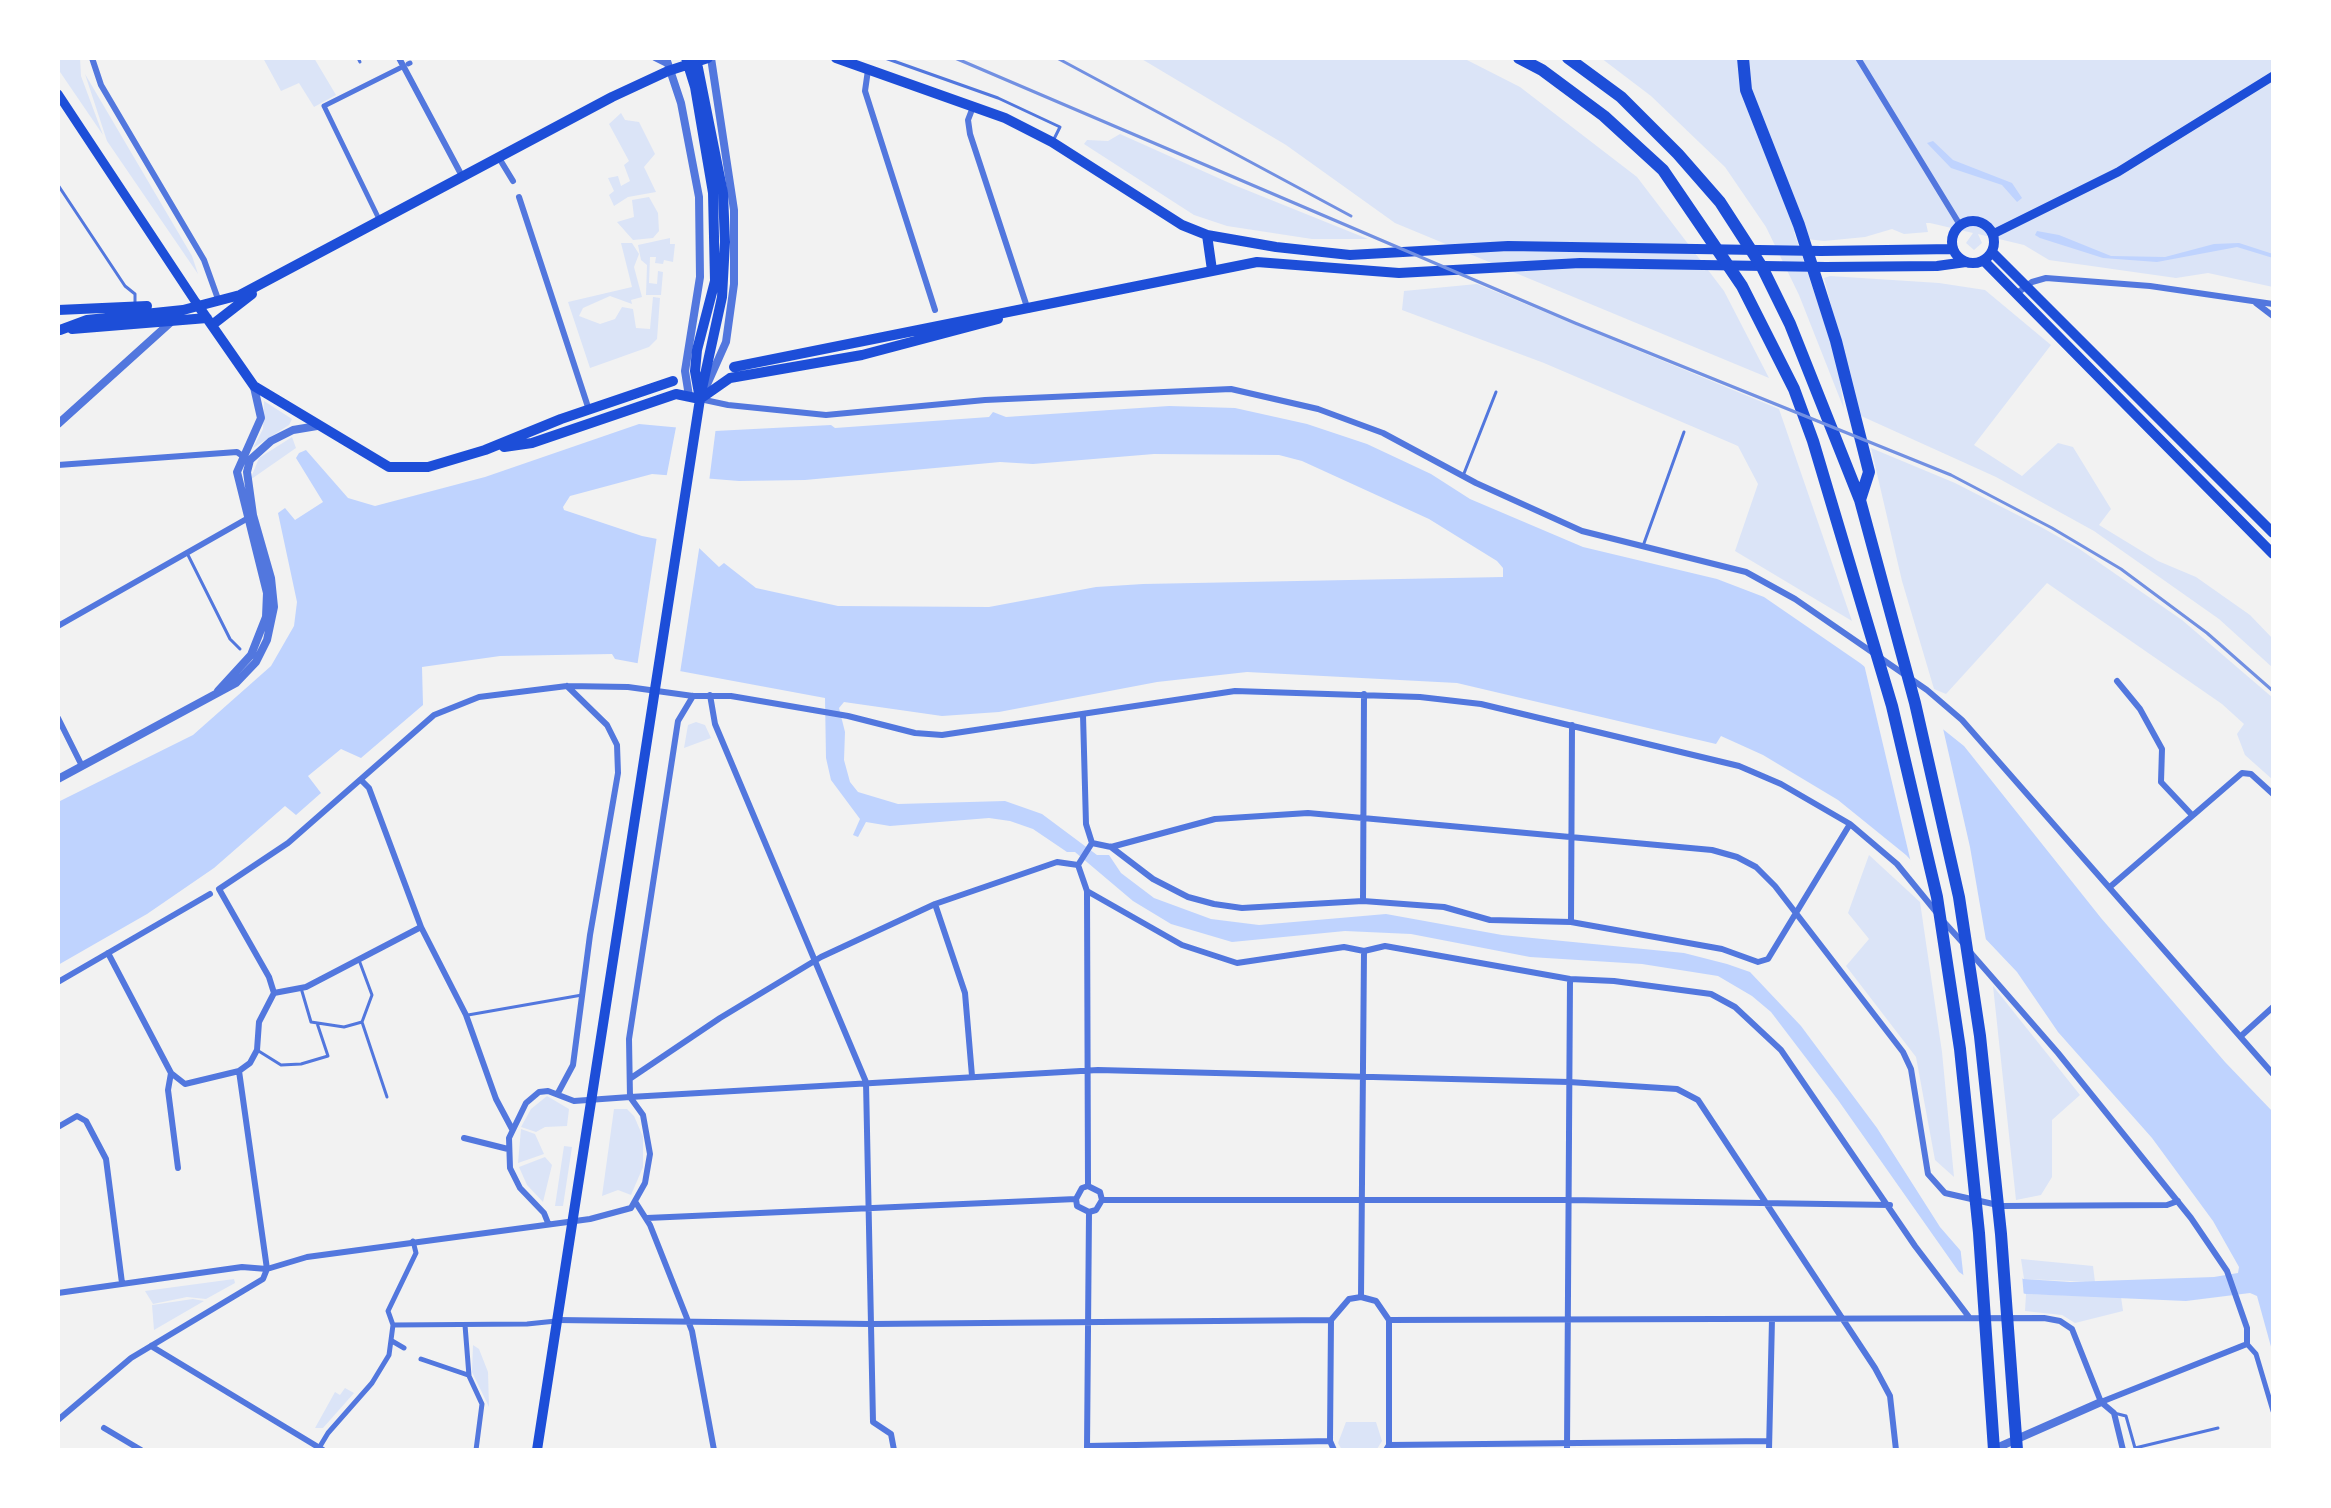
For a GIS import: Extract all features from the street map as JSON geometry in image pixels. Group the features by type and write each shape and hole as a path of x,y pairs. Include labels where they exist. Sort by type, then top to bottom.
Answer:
{"highway":[{"path":"1519,58 1542,70 1604,116 1663,170 1742,286 1794,389 1899,734 1937,897 1967,1110 1993,1450"},
{"path":"1568,58 1621,97 1720,202 1762,267 1790,324 1860,500 1889,601 1950,853 1976,1005 2001,1234 2017,1450"},
{"path":"1743,58 1746,90 1799,225 1836,341 1869,472 1860,500"}],"main road":[{"path":"537,1450 697,415 695,371 715,281 716,214 695,87 686,58"},
{"path":"59,330 210,321 259,287 669,64 705,58 723,193 725,242 722,297 694,397"},
{"path":"836,58 1005,118 1052,142 1162,213 1207,235 1350,255 1508,246 1821,251 1953,249 1966,262"},
{"path":"1993,234 2118,172 2273,76"},
{"path":"58,94 254,386 389,467 428,467 485,450 673,381"},
{"path":"1953,249 1954,233 1960,225 1979,222 1993,234"},
{"path":"734,367 1257,262 1399,273 1528,264 1937,266 1984,261 1992,252 1993,234"},
{"path":"1207,235 1212,270"},
{"path":"1992,252 2273,533"},
{"path":"1984,261 2273,554"},
{"path":"59,330 87,320 183,310 259,287"},
{"path":"58,310 197,304"},
{"path":"485,450 532,443 676,394 694,397 730,378 862,355 968,330 1015,312"}],"street":[{"path":"92,58 101,85 204,260 218,299"},
{"path":"399,58 462,176"},
{"path":"655,58 669,64 681,103 699,197 700,277 685,371 694,397 728,405 826,415 985,400 1231,389 1318,409 1369,428 1582,531 1729,565 1765,580 1927,690 1962,720 2273,1074"},
{"path":"1858,58 1960,225"},
{"path":"378,217 324,106 400,68"},
{"path":"868,70 865,91 935,310"},
{"path":"973,107 968,120 970,134 1028,310"},
{"path":"499,158 513,181"},
{"path":"519,197 589,410"},
{"path":"2016,294 2046,278 2197,291 2273,304"},
{"path":"2253,301 2273,316"},
{"path":"58,424 171,322"},
{"path":"58,779 215,695 251,655 266,617 267,593 251,517 237,472 246,458 261,418 254,386"},
{"path":"246,458 271,441 315,421"},
{"path":"58,465 237,452 246,458"},
{"path":"58,626 251,517"},
{"path":"2117,681 2140,709 2162,749 2161,782 2191,814"},
{"path":"58,982 219,889 288,843 434,715 479,697 519,690 608,685 693,696 710,695 848,716 885,727 942,735 1083,715 1192,695 1235,691 1364,694 1481,704 1739,766 1805,795 1850,824 1897,864 2178,1201 2227,1271 2247,1328 2247,1344 2256,1354 2273,1411"},
{"path":"558,1093 573,1065 618,773 617,749 604,720 567,686"},
{"path":"1363,901 1364,694"},
{"path":"710,695 715,724 866,1082 873,1422 891,1434 894,1450"},
{"path":"58,1293 242,1267 267,1269 307,1257 572,1222 614,1214 636,1203 645,1183 650,1154 643,1115 630,1097 629,1039 678,721 693,696"},
{"path":"1078,865 1092,843 1086,824 1083,715"},
{"path":"58,718 82,766"},
{"path":"1571,922 1572,725"},
{"path":"2111,886 2242,773 2251,774 2273,794"},
{"path":"361,780 369,788 421,927 466,1015 496,1099 512,1129"},
{"path":"1111,847 1215,819 1261,813 1364,818 1712,850 1737,857 1756,867 1796,912 1903,1052 1911,1069 1928,1174 1945,1193 2002,1206 2167,1205 2178,1201"},
{"path":"1092,843 1111,847 1153,879 1188,897 1214,904 1242,908 1363,901 1444,907 1490,920 1571,922 1722,949 1758,962 1768,959 1850,824"},
{"path":"631,1078 814,960 935,904 1057,862 1078,865"},
{"path":"1078,865 1087,891 1088,1186"},
{"path":"108,953 171,1073 185,1084 239,1071 250,1063 257,1050 259,1022 274,993 269,977 219,889"},
{"path":"1087,891 1182,945 1237,963 1344,947 1364,951 1385,946 1570,979 1614,981 1711,994 1735,1007 1781,1050 1890,1205 1915,1246 1969,1317"},
{"path":"935,904 965,993 972,1076"},
{"path":"274,993 301,988 421,927"},
{"path":"1361,1297 1364,951"},
{"path":"1567,1446 1570,979"},
{"path":"2241,1036 2273,1007"},
{"path":"548,1223 544,1213 515,1180 508,1149 512,1129 526,1103 539,1092 558,1093 574,1101 1089,1070 1569,1082 1677,1089 1698,1100 1844,1318 1890,1396 1896,1450"},
{"path":"58,1420 131,1358 263,1279 267,1269 239,1071"},
{"path":"171,1073 168,1090 178,1168"},
{"path":"58,1127 77,1116 86,1121 106,1159 122,1283"},
{"path":"464,1138 508,1149"},
{"path":"1088,1186 1100,1192 1102,1200 1096,1210 1089,1212 1077,1206 1076,1199 1077,1193 1088,1186"},
{"path":"647,1218 1076,1199"},
{"path":"1102,1200 1568,1200 1890,1205"},
{"path":"636,1203 647,1218 689,1322 714,1450"},
{"path":"1089,1212 1087,1448 1223,1447 1330,1441"},
{"path":"151,1346 321,1449 328,1433 372,1383 389,1355 393,1325 388,1311 416,1253 413,1241"},
{"path":"1334,1450 1330,1441 1331,1320 1349,1299 1361,1297 1376,1301 1389,1320 1388,1448 1769,1441"},
{"path":"1389,1320 1969,1317 2060,1321 2072,1329 2101,1402 2114,1413 2123,1450"},
{"path":"1769,1450 1772,1319"},
{"path":"393,1325 557,1320 871,1324 1331,1320"},
{"path":"465,1325 469,1376 482,1404 476,1450"},
{"path":"392,1341 404,1348"},
{"path":"1993,1450 2101,1402 2247,1344"},
{"path":"421,1359 469,1376"},
{"path":"104,1428 141,1450"}],"lane":[{"path":"885,58 998,98 1060,127 1052,142"},
{"path":"58,185 125,286 135,294 135,306"},
{"path":"1463,476 1496,392"},
{"path":"1643,546 1684,432"},
{"path":"186,551 230,639 240,649"},
{"path":"359,960 372,995 362,1022 387,1097"},
{"path":"301,988 311,1022 344,1027 362,1022"},
{"path":"466,1015 582,995"},
{"path":"257,1050 281,1065 301,1064 328,1056 317,1023"},
{"path":"2114,1413 2126,1416 2135,1448 2218,1428"}],"shaded area":[{"path":"58,58 80,58 81,76 103,135 58,69"},
{"path":"263,58 314,58 336,95 314,107 299,83 281,91"},
{"path":"1140,58 1463,58 1520,87 1637,177 1724,291 1769,378 1395,223 1286,145"},
{"path":"1601,58 2273,58 2273,287 2208,273 2176,278 2049,260 2024,245 1978,234 1982,243 1974,250 1966,243 1973,233 1930,223 1926,223 1928,232 1904,234 1892,229 1865,237 1824,241 1806,239 1806,231 1794,232 1837,361 1844,409 1799,295 1766,227 1725,167 1651,96"},
{"path":"85,74 192,256 198,274 107,141"},
{"path":"621,113 625,120 639,122 655,154 644,167 656,192 628,197 614,206 609,195 614,191 608,178 618,176 621,186 630,181 624,165 629,161 609,124"},
{"path":"1120,134 1234,185 1368,239 1312,239 1227,226 1194,215 1084,144 1087,140 1108,141"},
{"path":"649,197 658,213 659,231 653,238 633,240 617,222 634,217 632,200"},
{"path":"670,238 670,244 675,244 673,262 664,260 663,264 655,263 656,257 650,257 649,283 657,284 658,271 663,272 661,295 646,295 647,265 641,260 638,245"},
{"path":"621,243 632,243 639,254 634,267 642,297 631,300 632,304 610,296 583,308 579,316 600,324 615,319 622,307 633,309 636,328 650,329 653,297 660,298 657,339 649,347 590,368 568,302 632,287"},
{"path":"1824,278 1939,283 1985,290 2051,345 1974,445 2022,476 2058,443 2073,447 2111,509 2099,525 2158,561 2196,577 2250,615 2273,639 2273,668 2219,619 2094,531 1996,477 1859,415"},
{"path":"1477,284 1779,409 1852,621 1735,551 1758,484 1738,446 1544,363 1402,310 1404,291"},
{"path":"264,401 292,419 289,425 253,448 263,429"},
{"path":"292,437 296,448 250,480 259,458"},
{"path":"1871,448 1955,483 2041,527 2078,548 2182,620 2273,698 2273,780 2245,755 2237,734 2244,724 2222,704 2047,583 1946,694 1934,689 1902,581"},
{"path":"696,722 705,725 711,738 684,748 688,725"},
{"path":"1869,855 1920,902 1942,1052 1954,1177 1935,1160 1916,1057 1846,966 1869,939 1848,913"},
{"path":"1993,986 2080,1095 2052,1120 2052,1177 2041,1195 2016,1200"},
{"path":"547,1096 569,1109 567,1126 545,1127 536,1132 521,1127 531,1109"},
{"path":"614,1109 627,1109 634,1116 643,1137 643,1167 631,1195 618,1190 602,1196"},
{"path":"521,1129 535,1134 544,1154 518,1163"},
{"path":"564,1146 572,1147 563,1206 555,1206"},
{"path":"545,1157 552,1165 543,1202 527,1185 519,1167"},
{"path":"2021,1259 2093,1266 2095,1282 2024,1279"},
{"path":"234,1279 235,1283 206,1299 187,1297 153,1304 145,1291"},
{"path":"2026,1294 2121,1297 2123,1311 2075,1323 2062,1315 2025,1311"},
{"path":"193,1299 204,1301 154,1330 152,1305"},
{"path":"473,1345 479,1349 488,1372 489,1407 472,1372"},
{"path":"345,1388 354,1393 323,1428 315,1428 335,1392 340,1395"},
{"path":"1346,1422 1376,1422 1382,1441 1377,1449 1342,1450 1338,1443"}],"water":[{"path":"1933,141 1953,160 2012,183 2022,198 2017,202 2002,185 1951,168 1927,143"},
{"path":"2037,231 2059,235 2111,256 2165,257 2214,244 2239,243 2273,254 2273,258 2237,247 2157,262 2103,258 2040,238 2035,235"},
{"path":"1169,406 1235,408 1307,424 1367,444 1431,474 1470,499 1583,547 1717,579 1764,597 1860,663 1964,746 2101,918 2225,1062 2273,1112 2273,1354 2257,1296 2250,1293 2186,1301 2026,1294 1972,1281 1959,1272 1838,1100 1771,1012 1752,996 1718,976 1642,964 1530,957 1411,934 1345,931 1232,942 1171,924 1133,901 1075,852 1067,852 1033,829 1010,821 989,818 890,826 866,822 858,837 853,835 860,819 831,780 826,758 825,698 615,659 612,654 500,656 422,667 423,705 361,758 341,749 308,776 321,793 296,815 285,806 214,868 147,914 58,965 58,802 193,735 271,666 294,626 297,602 278,513 285,508 295,520 323,502 296,458 299,453 306,450 348,498 375,506 485,477 639,424 715,431 831,425 835,428 989,417 993,412 1006,417","holes":["1154,454 1279,455 1302,461 1429,519 1497,561 1503,568 1503,577 1143,584 1096,587 989,607 838,606 756,588 724,563 719,567 698,547 642,536 564,510 563,507 570,496 652,474 739,481 805,480 1000,462 1033,464","1247,672 1457,683 1716,744 1721,736 1763,755 1838,800 1906,855 2017,972 2058,1032 2152,1138 2213,1221 2239,1267 2238,1273 2214,1277 2070,1282 2024,1279 1973,1265 1940,1227 1877,1128 1801,1026 1750,972 1684,953 1502,935 1386,914 1259,925 1211,919 1154,898 1121,873 1109,855 1097,855 1042,814 1005,801 898,804 858,792 850,782 844,760 845,732 839,708 844,702 942,716 999,712 1157,682"]}],"pier":[{"path":"677,422 716,427 709,482 666,479"},
{"path":"657,536 700,543 680,673 637,667"},
{"path":"1863,660 1942,724 1970,847 1987,946 1912,867"},
{"path":"1960,1245 1975,1261 2022,1274 2024,1298 1964,1281"}],"railway":[{"path":"955,58 1575,323 1951,475 2052,528 2121,569 2207,633 2273,691"},
{"path":"1057,58 1351,216"}]}
